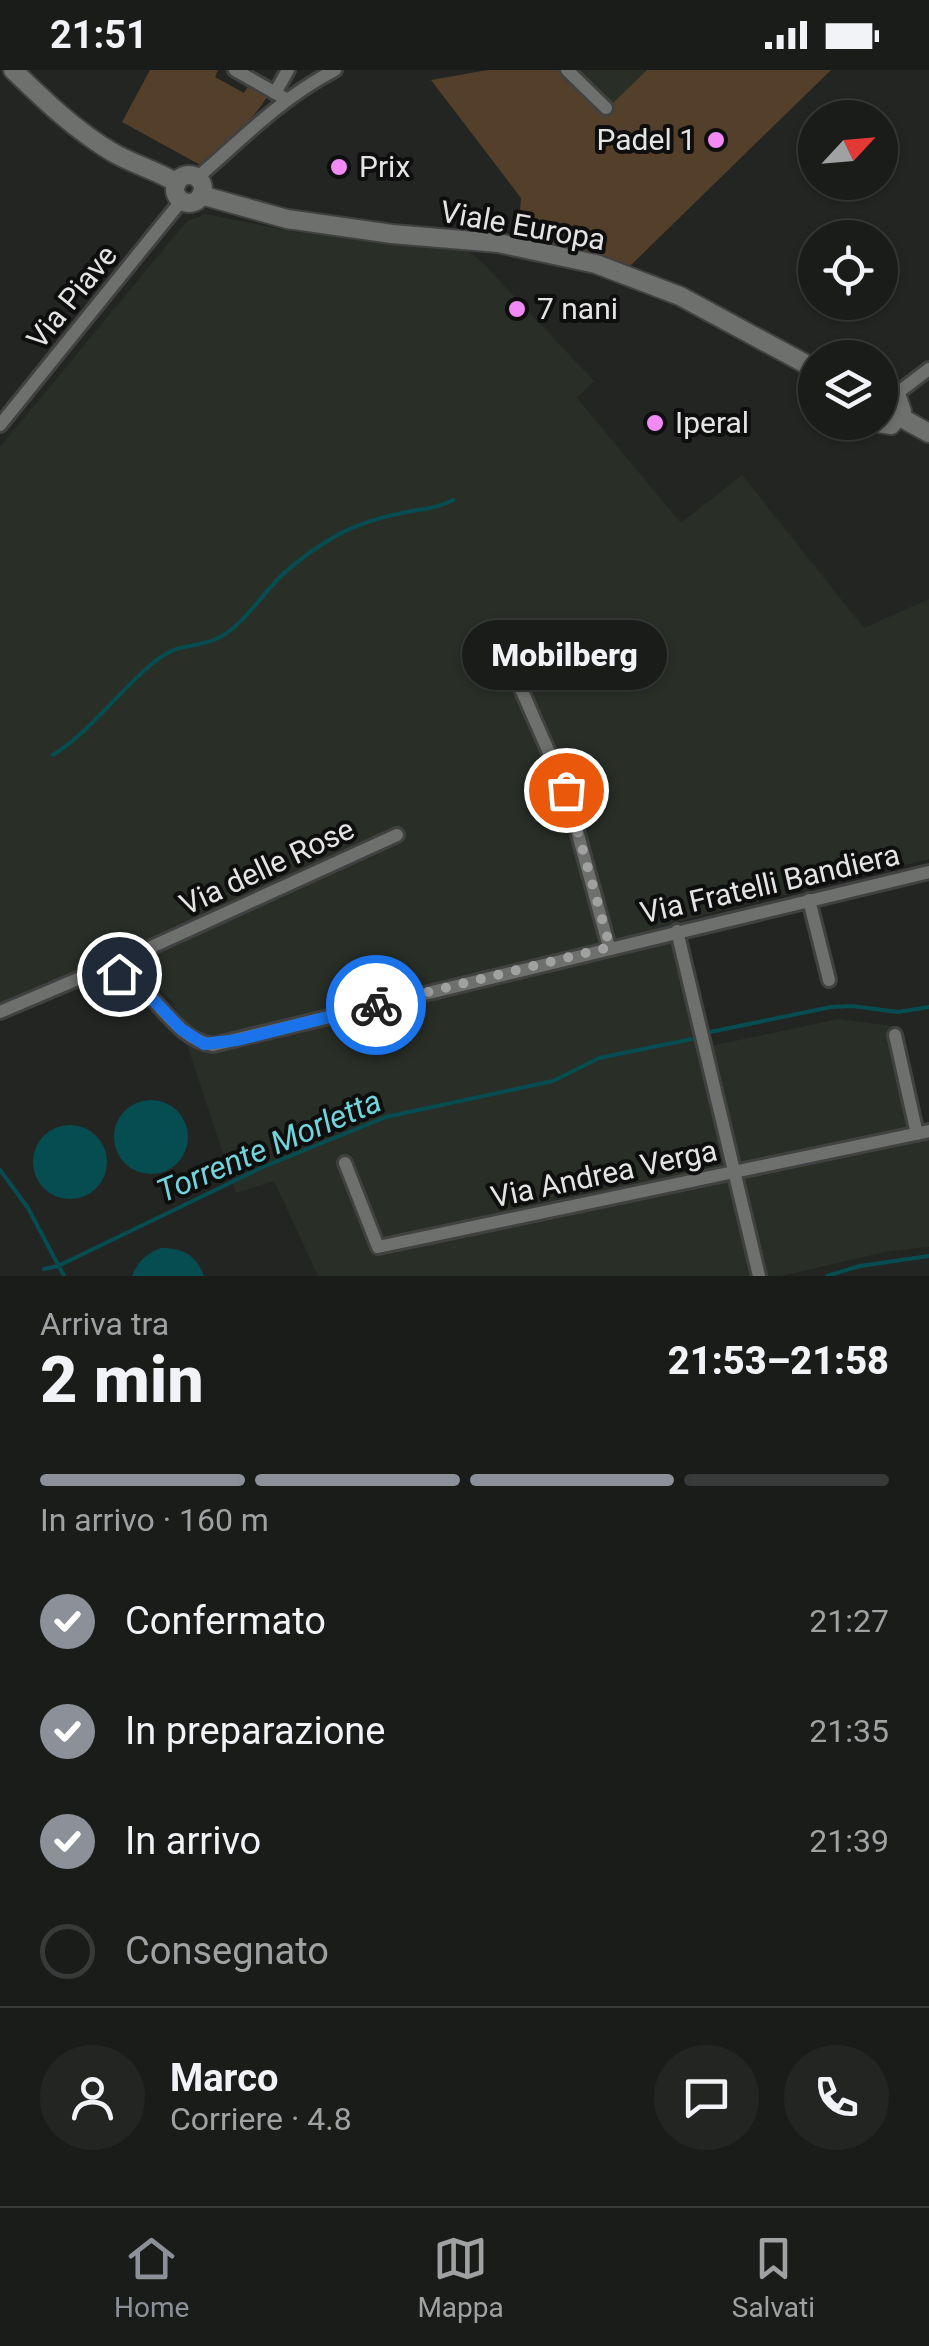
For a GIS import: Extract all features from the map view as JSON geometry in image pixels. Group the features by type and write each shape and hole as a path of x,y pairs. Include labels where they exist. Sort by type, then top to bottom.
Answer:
{"street":[{"path":"13,70 83,132 115,154 158,171 179,192"},
{"path":"235,70 281,96"},
{"path":"281,96 288,70"},
{"path":"199,186 281,96 335,70"},
{"path":"568,70 606,108"},
{"name":"Viale Europa","path":"179,192 186,176 199,186 286,219 392,234 498,242 596,264 680,296 798,360"},
{"name":"Via Piave","path":"0,424 179,192"},
{"path":"898,386 929,369"},
{"path":"898,401 902,405 900,417 929,433"},
{"path":"496,632 566,790 610,947"},
{"name":"Via delle Rose","path":"0,1012 397,834"},
{"name":"Via Fratelli Bandiera","path":"104,968 146,992 181,1029 204,1044 213,1044 929,872"},
{"path":"809,900 829,980"},
{"path":"676,931 759,1276"},
{"path":"896,1036 923,1132"},
{"name":"Via Andrea Verga","path":"345,1163 378,1247 923,1132"}],"shaded area":[{"path":"150,70 218,70 215,77 244,93 249,85 268,95 204,167 122,122"},
{"path":"488,70 575,70 612,104 647,70 831,70 630,266 575,248 518,237 521,198 431,80"},
{"path":"575,70 647,70 612,105"},
{"path":"206,214 294,232 459,243 482,262 594,381 577,398 681,523 742,475 864,628 929,599 929,859 677,922 711,1046 838,1019 901,1027 929,1140 929,1247 890,1251 781,1276 318,1276 274,1181 236,1193 173,1002 121,952 0,1003 0,447 187,221"}],"water":[{"path":"151,1100 177,1111 188,1137 177,1163 151,1174 125,1163 114,1137 125,1111"},
{"path":"70,1125 96,1136 107,1162 96,1188 70,1199 44,1188 33,1162 44,1136"},
{"path":"161,1248 188,1254 204,1276 132,1276 143,1259"}],"waterway":[{"path":"53,755 80,735 163,656 216,639 234,627 282,575 324,543 372,521 453,500"},
{"name":"Torrente Morletta","path":"710,1032 831,1007 898,1012 929,1007"},
{"name":"Torrente Morletta","path":"44,1269 58,1266 263,1167 386,1117 553,1081 599,1058 692,1039"},
{"path":"0,1170 28,1208 64,1276"},
{"path":"827,1276 860,1266 929,1256"}],"way so far":[{"path":"376,1005 610,947 566,790"}],"place":[{"name":"Padel 1","path":"716,140"},
{"name":"Prix","path":"339,167"},
{"name":"7 nani","path":"517,309"},
{"name":"Iperal","path":"655,423"},
{"name":"Mobilberg","path":"566,790"}],"route":[{"path":"119,974 146,992 181,1029 204,1044 237,1040 376,1005"}]}
